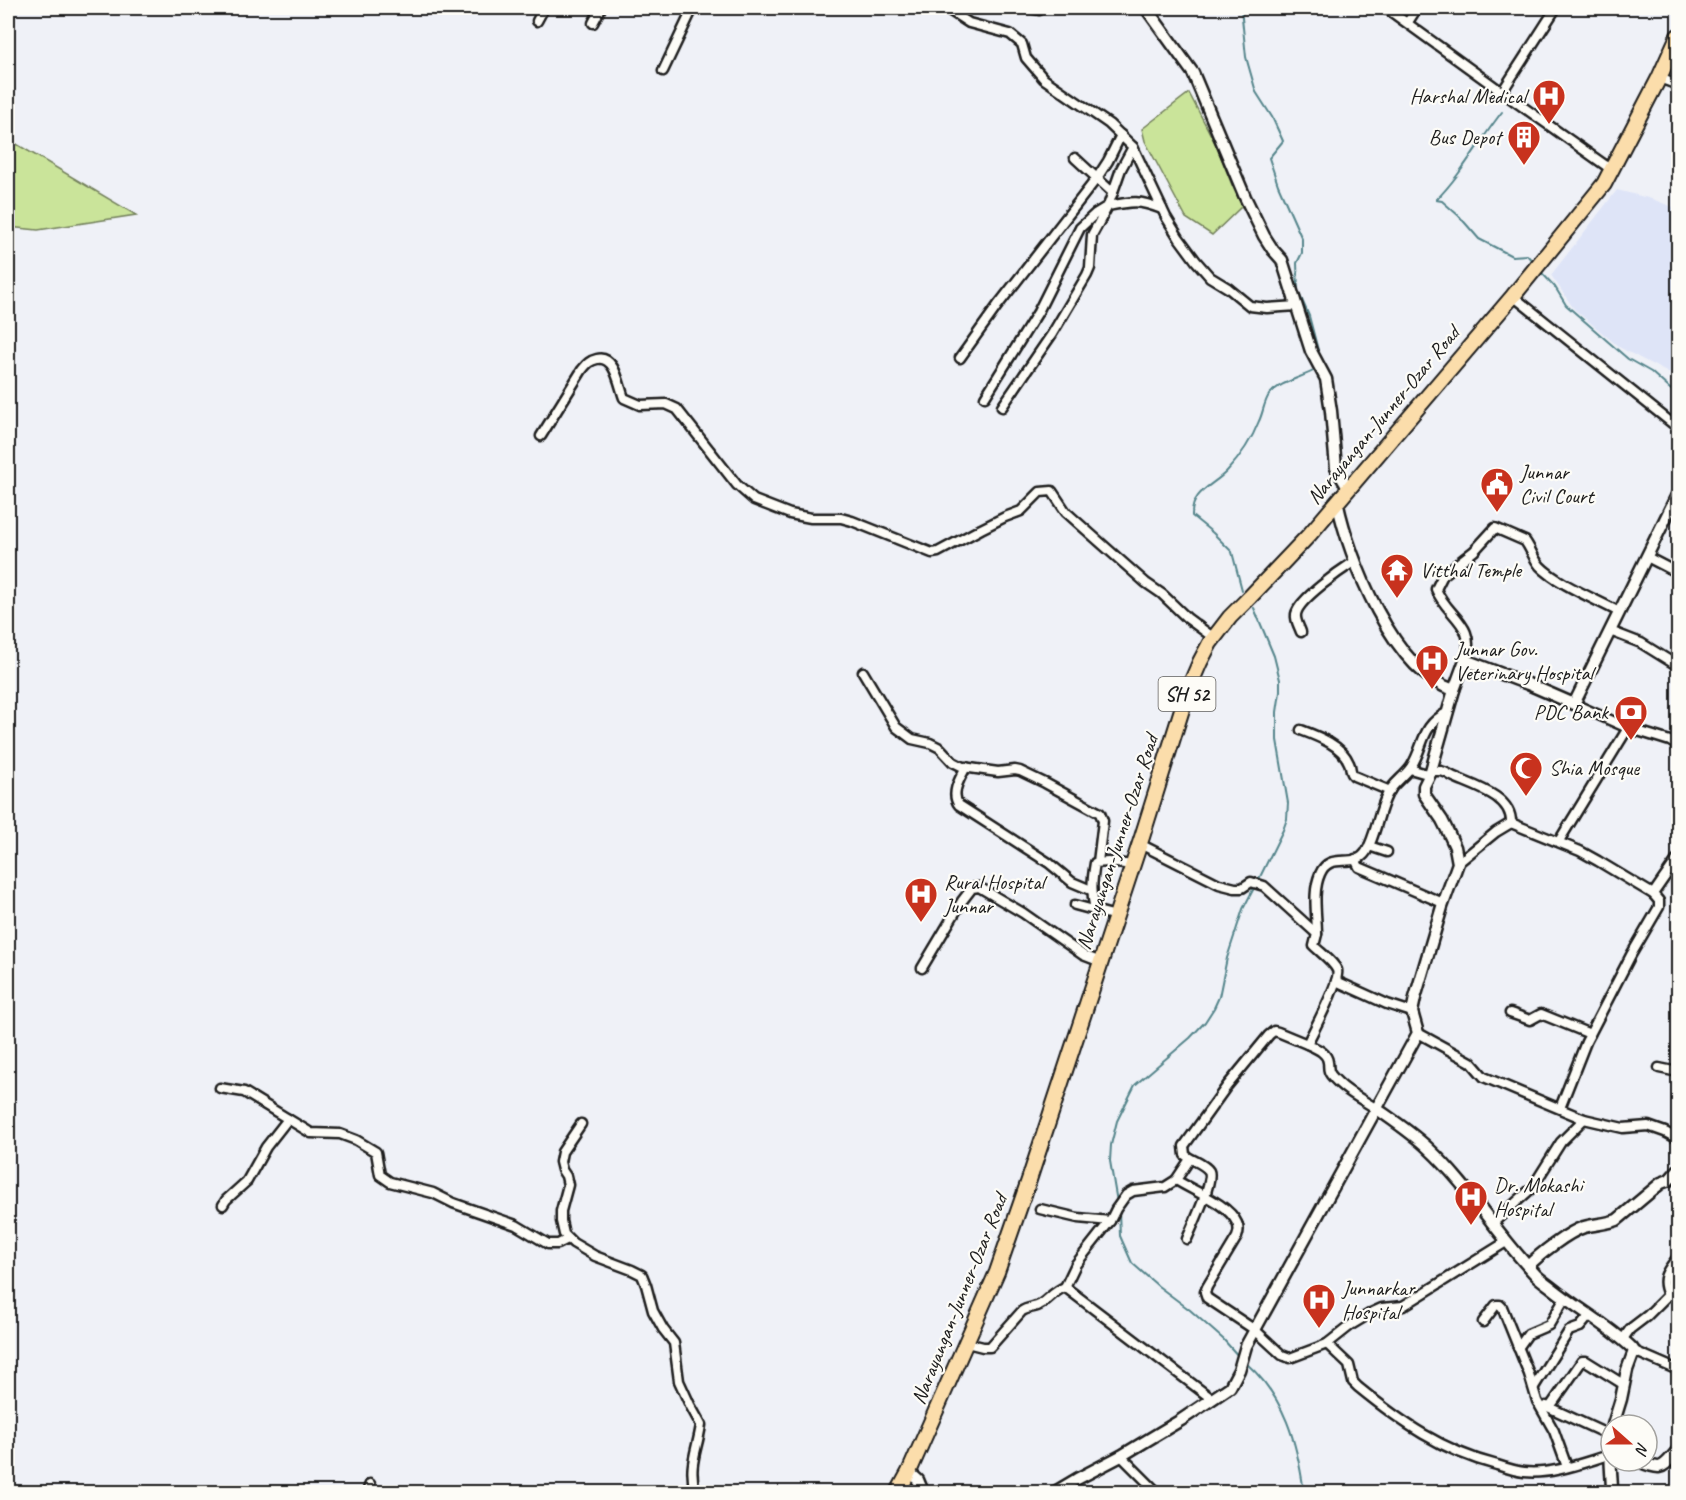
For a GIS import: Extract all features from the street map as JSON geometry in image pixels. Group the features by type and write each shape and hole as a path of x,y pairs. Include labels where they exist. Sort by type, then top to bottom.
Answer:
{"main road":[{"name":"Narayangan-Junner-Ozar Road","path":"898,1492 909,1472 997,1272 1140,844 1188,690 1200,662 1230,617 1287,558 1337,501 1513,296 1604,184 1678,36"}],"street":[{"path":"537,21 544,8"},
{"path":"593,23 601,8"},
{"path":"663,71 693,8"},
{"path":"946,8 969,23 1015,37 1022,44 1026,58 1044,79 1096,114 1133,147 1162,209 1179,238 1210,277 1250,306 1267,308 1297,306"},
{"path":"1029,8 1039,10 1042,8"},
{"path":"1146,8 1192,73 1245,197 1264,236 1282,260 1311,351 1326,379 1336,468 1348,488"},
{"path":"1386,8 1612,170"},
{"path":"1407,22 1417,8"},
{"path":"1502,92 1556,8"},
{"path":"1659,78 1678,85"},
{"path":"960,358 998,305 1097,178 1121,135"},
{"path":"1002,407 1052,334 1087,275 1090,268 1092,235 1108,206 1121,169 1133,147"},
{"path":"1075,158 1113,193"},
{"path":"985,397 1038,312 1080,228 1108,206 1133,201 1162,209"},
{"path":"1513,296 1678,428"},
{"path":"541,436 582,370 589,362 600,358 607,359 613,367 624,398 639,405 666,404 677,410 737,485 754,500 790,514 852,521 932,553 939,552 1021,511 1040,492 1052,491 1066,512 1187,618 1214,638"},
{"path":"1574,704 1678,494"},
{"path":"1337,501 1342,526 1355,561 1392,637 1422,672 1437,683 1454,690"},
{"path":"1458,863 1450,836 1424,794 1424,786 1430,774 1468,650 1467,635 1463,626 1439,598 1436,589 1443,575 1474,551 1495,528 1525,541 1539,565 1551,575 1619,612"},
{"path":"1647,557 1678,573"},
{"path":"1301,632 1296,621 1296,612 1302,602 1355,561"},
{"path":"1610,631 1641,643 1678,666"},
{"path":"1465,660 1528,684 1628,728 1670,741 1678,746"},
{"path":"863,672 890,718 903,733 912,739 940,748 953,762 966,767 998,772 1020,771 1100,813 1103,820 1098,861 1095,863 1091,890 1095,910"},
{"path":"1307,1044 1338,974 1336,968 1314,946 1317,934 1316,886 1319,875 1329,862 1360,858 1369,846 1390,790 1410,768 1422,738 1432,723 1448,712"},
{"path":"1559,842 1628,728"},
{"path":"1301,730 1335,746 1349,763 1350,773 1354,776 1390,790"},
{"path":"966,767 954,796 958,805 1049,863 1072,882 1091,890"},
{"path":"1410,768 1423,774 1442,771 1486,790 1503,803 1510,813 1511,823"},
{"path":"1511,823 1559,842 1598,861 1653,894 1659,901 1659,907 1590,1034 1560,1108"},
{"path":"1054,1492 1121,1456 1230,1387 1239,1370 1245,1348 1418,1033 1412,1012 1443,903 1458,863 1496,832 1511,823"},
{"path":"1140,844 1219,884 1242,888 1254,882 1264,886 1317,934"},
{"path":"1369,846 1387,852"},
{"path":"1653,894 1678,858"},
{"path":"1355,859 1359,867 1443,903"},
{"path":"1098,861 1133,865"},
{"path":"922,968 962,901 972,888 979,887 1023,913 1083,955 1101,962"},
{"path":"1075,905 1116,916"},
{"path":"1336,981 1387,1004 1412,1012"},
{"path":"1510,1013 1530,1020 1541,1014 1590,1034"},
{"path":"1187,1239 1205,1196 1209,1172 1207,1168 1185,1155 1184,1146 1227,1086 1269,1035 1274,1031 1278,1032 1307,1044 1325,1055 1329,1074 1342,1087 1377,1108 1429,1149 1451,1172 1535,1275 1623,1339 1634,1351 1678,1370"},
{"path":"1418,1033 1471,1062 1484,1077 1584,1119 1623,1128 1648,1126 1678,1139"},
{"path":"1659,1068 1678,1072"},
{"path":"220,1088 244,1092 311,1133 340,1134 371,1148 376,1152 380,1175 390,1182 434,1193 453,1203 516,1225 549,1244 558,1244 568,1239"},
{"path":"223,1205 247,1181 266,1147 288,1119"},
{"path":"1493,1223 1532,1188 1561,1142 1584,1119"},
{"path":"581,1124 562,1152 560,1162 568,1185 561,1211 564,1234 573,1243 595,1256 642,1275 653,1311 674,1343 679,1381 701,1425 692,1460 691,1472 695,1492"},
{"path":"967,1342 990,1347 1022,1311 1040,1305 1065,1287 1076,1263 1110,1221 1126,1195 1133,1191 1165,1187 1176,1180 1190,1159"},
{"path":"1528,1266 1550,1248 1581,1228 1617,1220 1661,1183 1670,1180 1678,1170"},
{"path":"1176,1180 1230,1213 1238,1223 1238,1237 1207,1287 1205,1292 1207,1298 1255,1330 1282,1355 1290,1358 1327,1344 1371,1313 1382,1308 1403,1306 1506,1242"},
{"path":"1040,1209 1078,1218 1110,1221"},
{"path":"1668,1295 1664,1287 1664,1278 1678,1257"},
{"path":"1065,1287 1212,1399"},
{"path":"1668,1295 1678,1296"},
{"path":"1623,1339 1630,1329 1668,1295"},
{"path":"1518,1348 1528,1334 1549,1325 1565,1298"},
{"path":"1483,1322 1496,1305 1502,1307 1534,1387 1537,1401 1554,1431 1567,1467"},
{"path":"1534,1387 1569,1331 1580,1327 1590,1315"},
{"path":"1327,1344 1349,1365 1353,1382 1390,1413 1427,1437 1467,1455 1523,1472 1543,1472 1567,1467 1599,1455"},
{"path":"1616,1413 1634,1351"},
{"path":"1550,1407 1582,1361 1586,1361 1623,1384"},
{"path":"1537,1401 1599,1430"},
{"path":"1659,1467 1666,1465 1678,1450"},
{"path":"1121,1456 1156,1492"},
{"path":"909,1472 918,1480 923,1492"},
{"path":"1612,1473 1612,1492"}],"shaded area":[{"path":"1617,190 1652,199 1678,209 1678,377 1619,347 1574,309 1551,275"}],"green space":[{"path":"1189,93 1217,147 1242,206 1212,235 1186,218 1145,141 1142,129"},
{"path":"8,139 136,215 38,230 8,227"}],"waterway":[{"path":"1241,8 1246,57 1256,92 1272,117 1283,141 1269,158 1278,185 1302,239 1302,253 1297,263 1298,291 1309,316 1319,354"},
{"path":"1502,112 1454,179 1436,200 1442,201 1459,216 1479,239 1512,256 1527,255 1533,262"},
{"path":"1541,272 1555,287 1566,305 1628,359 1651,372 1678,396"},
{"path":"1242,590 1232,552 1192,516 1195,501 1204,490 1227,471 1241,453 1256,428 1269,395 1286,383 1317,369"},
{"path":"1254,608 1274,656 1280,680 1277,740 1288,803 1287,819 1283,830 1258,881"},
{"path":"1117,1202 1110,1161 1117,1121 1135,1085 1190,1038 1214,1008 1243,909 1255,886"},
{"path":"1119,1211 1120,1236 1132,1263 1190,1310 1223,1339 1239,1357"},
{"path":"1246,1363 1271,1391 1280,1406 1293,1439 1304,1492"}],"place":[{"name":"Harshal Medical","path":"1549,125"},
{"name":"Bus Depot","path":"1524,166"},
{"name":"Junnar Civil Court","path":"1497,513"},
{"name":"Vitthal Temple","path":"1397,599"},
{"name":"Junnar Gov. Veterinary Hospital","path":"1432,690"},
{"name":"PDC Bank","path":"1631,741"},
{"name":"Shia Mosque","path":"1526,797"},
{"name":"Rural Hospital Junnar","path":"921,923"},
{"name":"Dr. Mokashi Hospital","path":"1471,1226"},
{"name":"Junnarkar Hospital","path":"1319,1329"}]}
